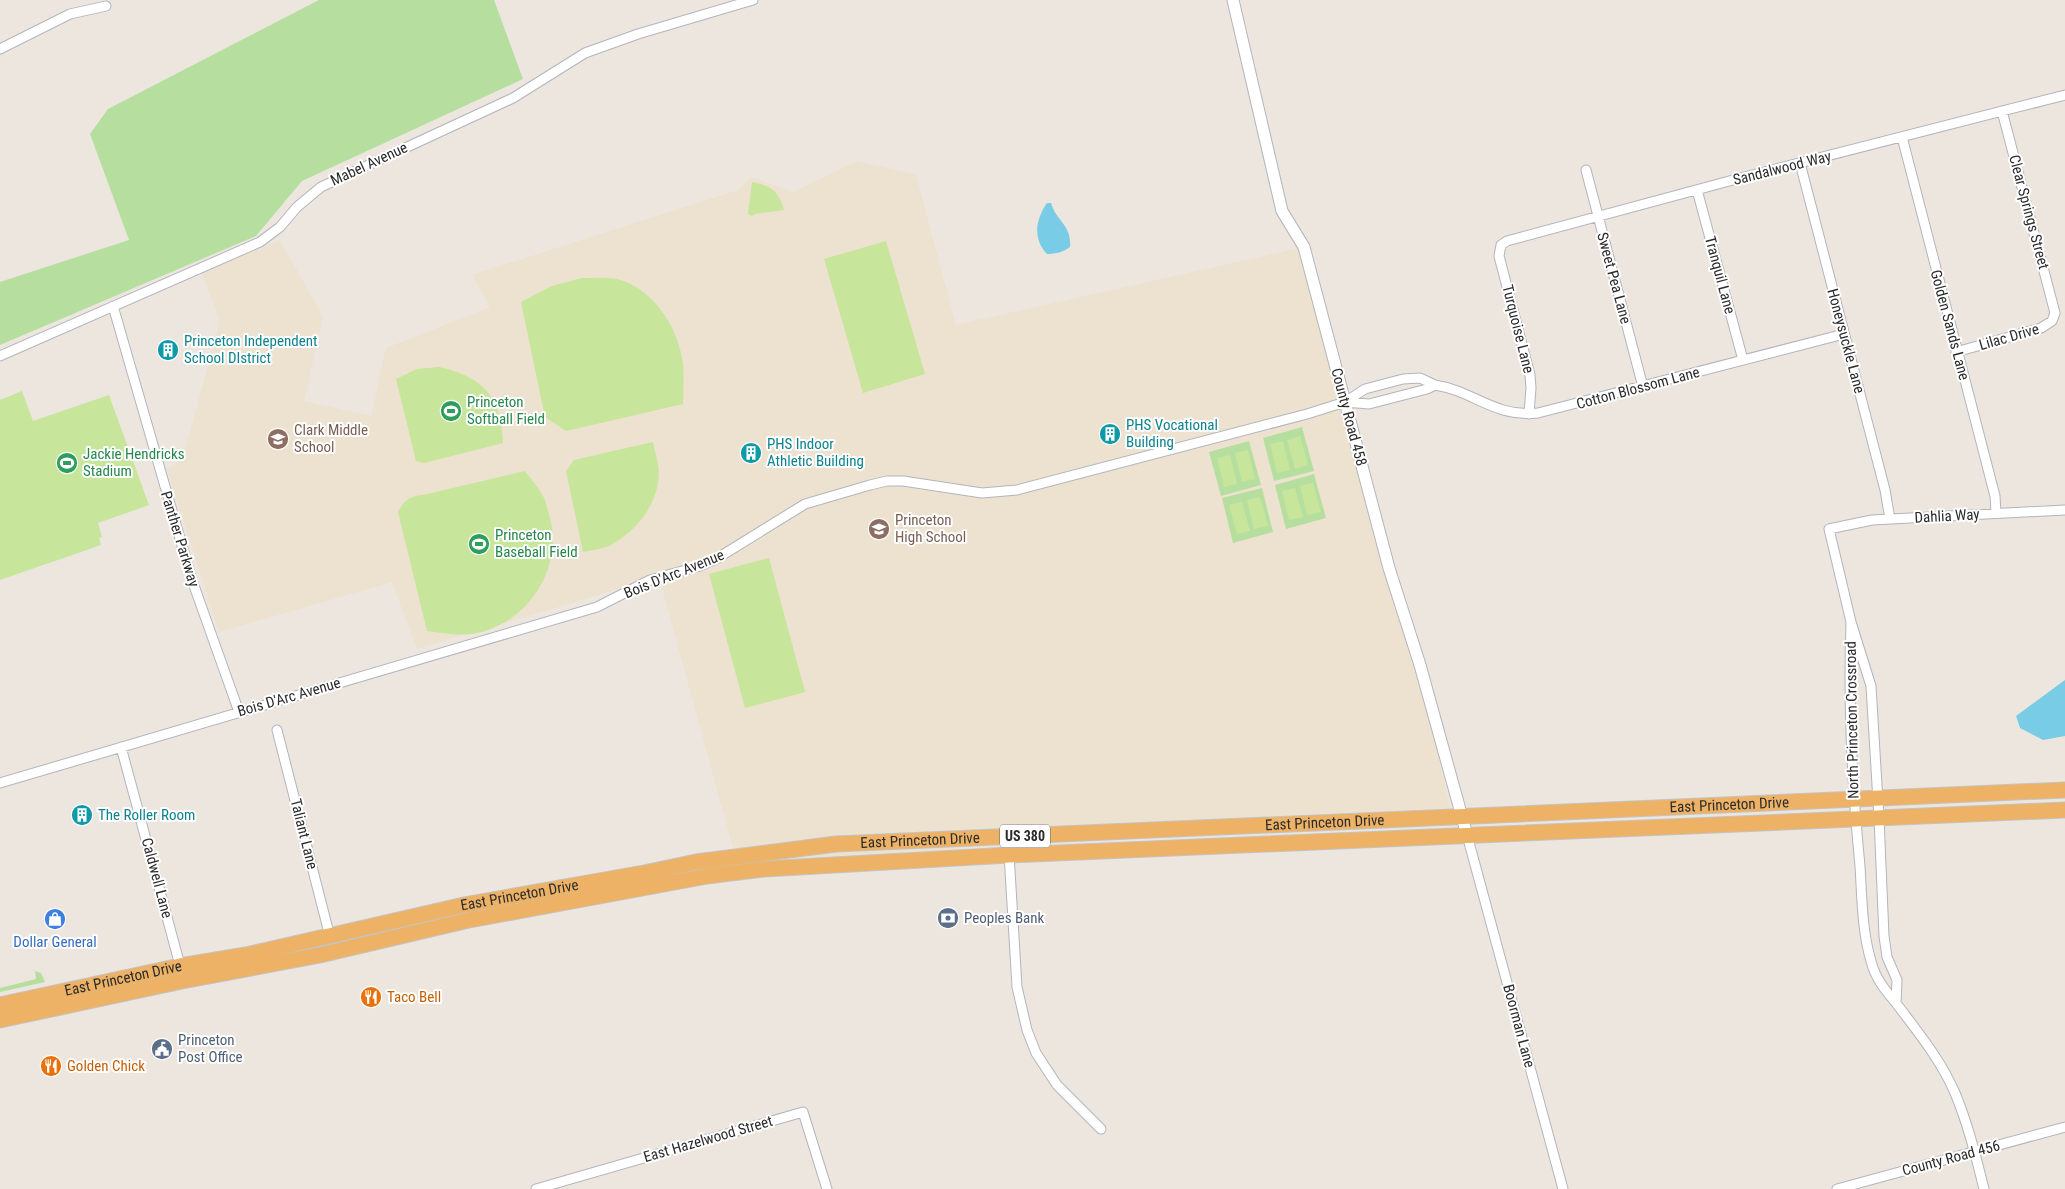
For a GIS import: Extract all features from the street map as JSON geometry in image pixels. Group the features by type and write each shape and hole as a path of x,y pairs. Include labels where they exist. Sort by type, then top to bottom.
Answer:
{"highway":[{"name":"East Princeton Drive","path":"0,1020 182,981 260,967 464,905 696,862 836,844 2065,790"},
{"name":"East Princeton Drive","path":"0,1005 180,966 246,955 330,937 354,939 469,920 707,876 764,869 1009,855 2065,810"},
{"path":"836,844 838,865"}],"street":[{"name":"Mabel Avenue","path":"0,356 260,242 280,227 297,206 321,187 513,98 585,53 638,34 753,0"},
{"name":"County Road 458","path":"1233,0 1282,210 1304,247 1395,589 1420,665 1467,835"},
{"path":"0,49 70,14 106,6"},
{"name":"Sandalwood Way","path":"1501,245 1512,238 2065,95"},
{"name":"Clear Springs Street","path":"2002,111 2055,313"},
{"name":"Golden Sands Lane","path":"1902,137 1956,352 1995,496 1996,513"},
{"name":"Honeysuckle Lane","path":"1800,163 1885,490 1890,519"},
{"name":"Sweet Pea Lane","path":"1586,170 1643,387"},
{"name":"Tranquil Lane","path":"1697,190 1743,360"},
{"name":"Turquoise Lane","path":"1501,245 1499,256 1530,374 1529,414"},
{"name":"Panther Parkway","path":"112,306 190,576 239,712"},
{"name":"Lilac Drive","path":"1956,352 2041,328 2052,321 2055,313"},
{"name":"Cotton Blossom Lane","path":"1345,402 1365,389 1402,379 1420,378 1435,385 1458,391 1504,411 1529,414 1547,412 1844,334"},
{"path":"1345,402 1369,404 1427,389 1435,385"},
{"name":"Bois D'Arc Avenue","path":"0,783 598,607 650,580 700,566 716,559 805,504 842,493 878,483 895,481 982,493 1017,490 1345,402"},
{"name":"Dahlia Way","path":"1829,529 1866,521 1890,519 2065,510"},
{"name":"North Princeton Crossroad","path":"1829,529 1851,622 1871,686 1884,936 1887,957 1897,980 1896,1003"},
{"name":"North Princeton Crossroad","path":"1851,622 1848,689 1855,818 1866,940 1871,962 1879,983 1896,1003 1942,1068 1955,1092 1984,1189"},
{"name":"Taliant Lane","path":"277,730 330,937"},
{"name":"Caldwell Lane","path":"121,747 180,966 182,981"},
{"name":"Boorman Lane","path":"1467,835 1563,1189"},
{"path":"1008,836 1017,988 1026,1030 1036,1053 1057,1085 1102,1129"},
{"name":"East Hazelwood Street","path":"536,1189 803,1112 827,1189"},
{"name":"County Road 456","path":"1837,1189 2065,1127"}],"shaded area":[{"name":"Princeton High School","path":"857,161 916,175 956,325 1304,247 1409,627 1450,808 738,867 659,577 417,649 392,582 219,632 167,469 182,461 220,322 202,273 280,240 323,317 304,401 371,416 386,348 490,307 472,275 738,190 751,177 793,192"}],"green space":[{"path":"319,0 494,0 523,79 302,181 256,236 0,345 0,282 129,240 90,134 108,109"},
{"path":"752,182 773,190 784,210 752,216 748,214"},
{"path":"886,241 925,374 863,393 824,259"},
{"path":"582,278 613,278 630,284 641,290 660,309 668,320 679,345 684,375 683,404 566,431 545,417 521,302 552,286"},
{"name":"Princeton Softball Field","path":"439,367 468,377 487,392 494,401 498,413 502,427 503,443 424,463 416,461 396,379 417,369"},
{"name":"Jackie Hendricks Stadium","path":"22,391 33,421 109,395 149,505 98,523 102,537 99,538 101,545 0,580 0,400"},
{"path":"1302,427 1314,471 1274,481 1263,438"},
{"path":"1300,436 1308,465 1295,469 1287,440"},
{"path":"1249,441 1261,485 1221,496 1209,452"},
{"path":"1283,441 1290,470 1277,473 1270,444"},
{"path":"653,442 659,478 657,490 646,513 639,523 620,540 609,546 583,552 566,471 574,460"},
{"path":"1248,450 1255,479 1242,482 1235,453"},
{"path":"1230,455 1237,484 1224,487 1217,458"},
{"name":"Princeton Baseball Field","path":"525,471 544,498 552,532 549,566 533,597 507,621 483,632 451,634 427,631 398,512 400,508 408,499 414,496"},
{"path":"1314,474 1326,518 1286,529 1275,485"},
{"path":"1313,483 1321,512 1307,515 1300,486"},
{"path":"1262,488 1273,532 1233,543 1222,498"},
{"path":"1295,488 1303,517 1289,520 1282,491"},
{"path":"1260,497 1268,526 1254,529 1247,500"},
{"path":"1242,502 1250,531 1237,534 1229,505"},
{"path":"769,558 805,692 745,708 709,574"},
{"path":"35,971 41,973 45,982 0,992 0,988 36,979"}],"water":[{"path":"1047,203 1051,203 1069,233 1070,240 1070,247 1053,254 1047,254 1042,248 1037,228 1040,215"},
{"path":"2065,680 2065,736 2043,740 2020,728 2016,716"}],"place":[{"name":"Princeton Independent School DIstrict","path":"168,350"},
{"name":"Princeton Softball Field","path":"451,411"},
{"name":"PHS Vocational Building","path":"1110,434"},
{"name":"Clark Middle School","path":"278,439"},
{"name":"PHS Indoor Athletic Building","path":"751,453"},
{"name":"Jackie Hendricks Stadium","path":"67,463"},
{"name":"Princeton High School","path":"879,529"},
{"name":"Princeton Baseball Field","path":"479,544"},
{"name":"The Roller Room","path":"82,815"},
{"name":"Peoples Bank","path":"948,918"},
{"name":"Dollar General","path":"55,919"},
{"name":"Taco Bell","path":"371,997"},
{"name":"Princeton Post Office","path":"162,1049"},
{"name":"Golden Chick","path":"51,1066"}]}
